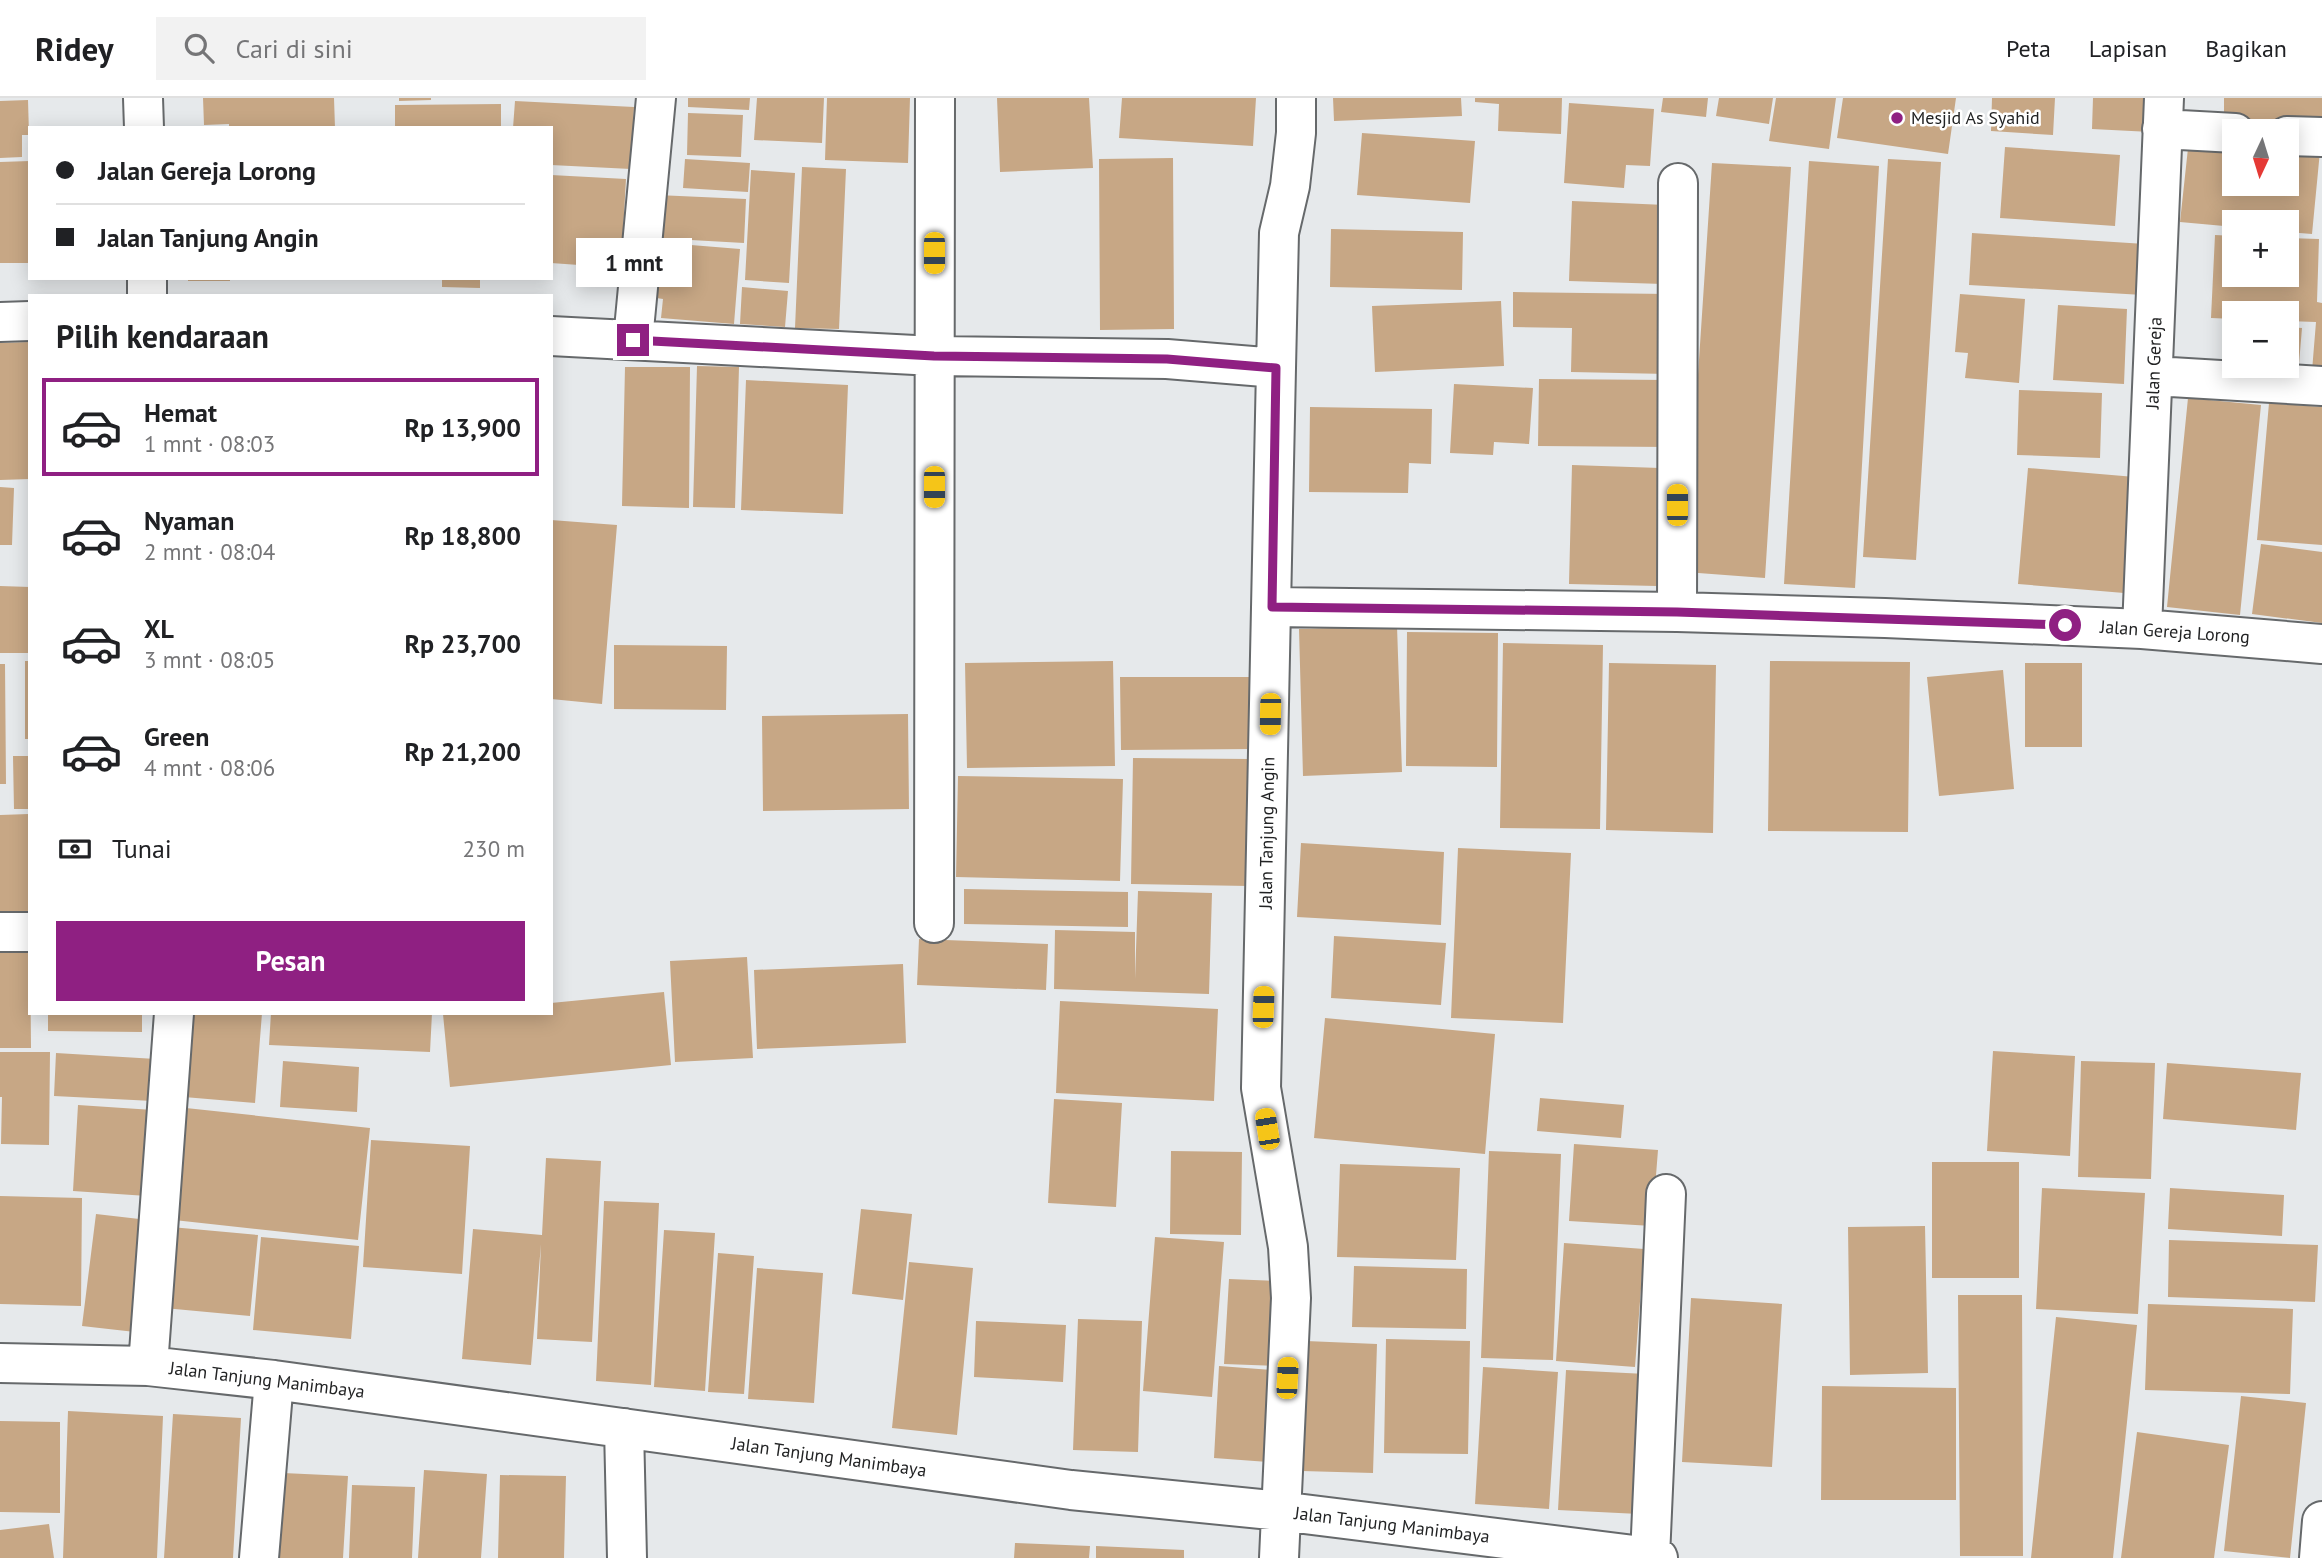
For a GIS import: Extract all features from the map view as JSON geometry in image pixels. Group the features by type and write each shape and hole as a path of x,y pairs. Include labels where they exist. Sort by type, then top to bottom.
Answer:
{"street":[{"path":"143,98 144,126"},
{"path":"633,340 656,98"},
{"path":"934,923 935,98"},
{"name":"Jalan Tanjung Angin","path":"1279,1558 1291,1298 1288,1247 1261,1088 1279,233 1290,186 1296,133 1296,98"},
{"path":"2163,113 2222,129"},
{"name":"Jalan Gereja","path":"2142,629 2163,113"},
{"path":"2300,136 2322,137"},
{"path":"1677,612 1678,183"},
{"path":"0,322 28,321"},
{"path":"553,336 934,356 1167,359 1276,368"},
{"path":"2154,376 2322,386"},
{"name":"Jalan Gereja Lorong","path":"1272,607 1677,612 1885,618 2142,629 2322,643"},
{"path":"0,932 28,932"},
{"path":"148,1366 174,1015"},
{"path":"1654,1558 1666,1194"},
{"name":"Jalan Tanjung Manimbaya","path":"0,1363 148,1366 274,1380 1071,1490 1280,1511 1654,1558"},
{"path":"260,1558 274,1380"},
{"path":"624,1428 627,1558"},
{"path":"2319,1558 2322,1521"}],"building":[{"path":"203,98 334,98 335,126 204,125"},
{"path":"399,98 431,98 431,100 399,101"},
{"path":"688,98 750,98 749,110 688,107"},
{"path":"757,98 824,98 822,143 754,140"},
{"path":"827,98 910,98 908,163 825,160"},
{"path":"997,98 1089,98 1093,168 1000,172"},
{"path":"1122,98 1256,98 1253,146 1119,138"},
{"path":"1333,98 1461,98 1462,116 1334,121"},
{"path":"1475,98 1562,98 1561,134 1498,131 1499,104 1475,102"},
{"path":"1663,98 1708,98 1706,117 1661,112"},
{"path":"1719,98 1773,98 1769,124 1716,116"},
{"path":"1776,98 1836,98 1829,149 1769,141"},
{"name":"Mesjid As Syahid","path":"1843,98 1956,98 1948,154 1837,138"},
{"path":"1992,98 2055,98 2053,135 1991,131"},
{"path":"2093,98 2153,98 2151,132 2092,129"},
{"path":"2224,98 2322,98 2322,121 2224,119"},
{"path":"28,100 28,135 22,135 22,157 0,158 0,101"},
{"path":"515,101 634,107 631,169 553,165 553,126 513,126"},
{"path":"1569,103 1654,109 1650,166 1626,165 1624,188 1564,183"},
{"path":"501,104 501,126 395,126 395,105"},
{"path":"688,113 743,115 741,157 687,155"},
{"path":"1362,133 1475,141 1470,203 1357,195"},
{"path":"2189,139 2222,142 2222,196 2300,196 2300,149 2320,151 2312,234 2299,233 2299,210 2222,210 2222,226 2180,222"},
{"path":"2005,147 2120,155 2115,226 2000,218"},
{"path":"1173,158 1174,329 1100,330 1099,159"},
{"path":"685,159 750,163 748,192 683,188"},
{"path":"1888,159 1941,162 1916,560 1863,557"},
{"path":"28,161 28,263 0,263 0,162"},
{"path":"1809,161 1879,166 1855,588 1784,584"},
{"path":"1712,163 1791,167 1765,578 1685,572"},
{"path":"802,167 846,169 839,329 795,328"},
{"path":"751,170 795,173 789,283 745,280"},
{"path":"553,175 626,179 621,268 553,263"},
{"path":"657,195 746,199 744,243 655,238"},
{"path":"1572,201 1666,205 1663,284 1569,281"},
{"path":"1331,229 1463,232 1462,290 1330,287"},
{"path":"1972,233 2145,244 2143,295 1969,285"},
{"path":"2215,235 2222,235 2222,287 2299,287 2299,238 2319,239 2317,302 2322,303 2322,372 2312,371 2316,322 2299,321 2299,301 2222,301 2222,318 2211,318"},
{"path":"654,242 740,249 734,324 661,318 663,299 650,297"},
{"path":"188,280 230,280 230,281"},
{"path":"442,280 480,280 480,288 442,287"},
{"path":"742,287 788,291 785,327 740,324"},
{"path":"1513,292 1669,294 1668,374 1571,372 1572,328 1513,327"},
{"path":"1960,294 2025,299 2019,383 1965,378 1968,353 1955,352"},
{"path":"1501,301 1504,366 1375,372 1372,306"},
{"path":"2058,305 2127,309 2124,384 2053,380"},
{"path":"2299,328 2302,328 2299,364"},
{"path":"28,342 28,479 0,480 0,343"},
{"path":"697,366 739,367 735,508 693,507"},
{"path":"625,367 690,367 689,508 622,506"},
{"path":"1539,379 1670,380 1669,447 1538,446"},
{"path":"746,380 848,385 843,514 741,510"},
{"path":"1454,384 1533,388 1529,444 1494,442 1493,455 1450,453"},
{"path":"2019,390 2102,393 2100,458 2017,455"},
{"path":"2188,398 2261,405 2240,615 2167,607"},
{"path":"2269,403 2322,407 2322,545 2257,540"},
{"path":"1310,407 1432,409 1431,464 1409,463 1408,493 1309,492"},
{"path":"1572,465 1660,468 1657,586 1569,584"},
{"path":"2028,468 2135,477 2124,593 2018,584"},
{"path":"0,487 14,488 12,545 0,545"},
{"path":"553,520 617,525 602,704 553,699"},
{"path":"2261,544 2322,552 2322,623 2252,614"},
{"path":"0,586 28,587 28,653 0,653"},
{"path":"1397,626 1402,772 1303,776 1299,629"},
{"path":"1407,632 1498,633 1497,767 1406,766"},
{"path":"1503,643 1603,645 1600,829 1500,828"},
{"path":"614,645 727,646 726,710 614,709"},
{"path":"25,661 28,661 28,739 25,739"},
{"path":"1113,661 1115,766 967,768 965,663"},
{"path":"1770,661 1910,662 1908,832 1768,831"},
{"path":"1609,663 1716,665 1713,833 1606,830"},
{"path":"2025,663 2082,663 2082,747 2025,747"},
{"path":"0,664 5,664 6,784 0,784"},
{"path":"2003,670 2014,789 1939,796 1927,677"},
{"path":"1120,677 1252,677 1253,749 1121,750"},
{"path":"908,714 909,809 763,811 762,716"},
{"path":"13,756 28,756 28,809 14,809"},
{"path":"1133,758 1250,759 1249,886 1131,884"},
{"path":"958,776 1123,779 1120,881 956,877"},
{"path":"28,814 28,911 0,912 0,815"},
{"path":"1301,843 1444,852 1441,925 1297,917"},
{"path":"1458,848 1571,853 1563,1023 1451,1018"},
{"path":"964,889 1128,892 1128,927 964,924"},
{"path":"1138,891 1212,893 1209,994 1054,989 1055,930 1135,932 1135,979"},
{"path":"1334,936 1446,943 1441,1005 1331,998"},
{"path":"919,939 1048,944 1046,990 917,985"},
{"path":"28,940 31,1048 0,1048 0,941"},
{"path":"747,957 753,1058 675,1062 670,961"},
{"path":"903,964 906,1043 757,1049 754,970"},
{"path":"664,992 671,1065 450,1087 443,1015 553,1015 553,1003"},
{"path":"1060,1001 1218,1009 1214,1101 1056,1093"},
{"path":"48,1015 142,1015 142,1032 48,1031"},
{"path":"190,1015 262,1015 255,1103 184,1097"},
{"path":"271,1015 432,1015 430,1052 269,1045"},
{"path":"1325,1018 1495,1034 1485,1154 1314,1138"},
{"path":"1993,1051 2075,1056 2070,1156 1987,1151"},
{"path":"0,1052 50,1052 49,1145 1,1144"},
{"path":"56,1053 156,1059 153,1101 54,1096"},
{"path":"283,1061 359,1067 357,1112 280,1107"},
{"path":"2081,1061 2155,1063 2151,1179 2078,1177"},
{"path":"2167,1063 2301,1073 2296,1130 2163,1119"},
{"path":"1540,1098 1624,1105 1621,1138 1537,1131"},
{"path":"1054,1099 1122,1103 1116,1207 1048,1203"},
{"path":"78,1105 153,1110 147,1196 73,1191"},
{"path":"186,1108 370,1128 358,1240 174,1220"},
{"path":"371,1140 470,1146 462,1274 363,1267"},
{"path":"1574,1144 1658,1150 1652,1226 1569,1221"},
{"path":"1171,1151 1242,1152 1241,1235 1170,1234"},
{"path":"1489,1151 1561,1154 1553,1360 1481,1358"},
{"path":"546,1158 601,1161 592,1342 537,1339 541,1244 531,1365 462,1359 473,1229 542,1235"},
{"path":"1932,1162 2019,1162 2019,1278 1932,1278"},
{"path":"1340,1164 1460,1168 1456,1260 1337,1257"},
{"path":"2042,1188 2145,1193 2138,1314 2036,1309"},
{"path":"2170,1188 2284,1195 2282,1236 2168,1229"},
{"path":"0,1196 82,1198 81,1306 0,1304"},
{"path":"604,1201 659,1203 651,1385 596,1381"},
{"path":"861,1209 912,1214 903,1300 852,1294"},
{"path":"96,1214 148,1220 135,1332 82,1326"},
{"path":"1925,1226 1928,1373 1850,1375 1848,1227"},
{"path":"171,1227 258,1235 250,1316 164,1308"},
{"path":"664,1230 715,1233 705,1391 654,1387"},
{"path":"261,1237 359,1246 351,1339 253,1330"},
{"path":"1155,1237 1224,1242 1212,1397 1143,1391"},
{"path":"2169,1240 2318,1245 2315,1302 2168,1297"},
{"path":"1564,1243 1644,1249 1635,1367 1556,1361"},
{"path":"718,1253 754,1256 744,1394 708,1392"},
{"path":"909,1262 973,1268 957,1435 892,1428"},
{"path":"1354,1266 1467,1269 1466,1329 1352,1327"},
{"path":"757,1268 823,1273 814,1403 748,1399"},
{"path":"1229,1279 1280,1281 1276,1366 1224,1364"},
{"path":"1958,1295 2022,1295 2023,1556 1960,1556"},
{"path":"1691,1298 1782,1304 1772,1467 1682,1462"},
{"path":"2148,1304 2293,1309 2290,1394 2145,1390"},
{"path":"2056,1317 2137,1325 2113,1558 2031,1558"},
{"path":"1078,1319 1142,1321 1138,1452 1073,1450"},
{"path":"976,1321 1066,1325 1063,1382 974,1377"},
{"path":"1386,1339 1470,1341 1468,1454 1384,1453"},
{"path":"1306,1341 1377,1344 1373,1473 1302,1471"},
{"path":"1219,1366 1273,1370 1268,1462 1214,1458"},
{"path":"1483,1367 1558,1372 1549,1509 1475,1504"},
{"path":"1566,1370 1646,1374 1639,1514 1558,1510"},
{"path":"1822,1386 1956,1388 1956,1500 1821,1500"},
{"path":"2241,1396 2306,1403 2290,1558 2224,1551"},
{"path":"68,1411 163,1416 157,1558 63,1558"},
{"path":"173,1414 241,1418 233,1558 164,1558"},
{"path":"0,1421 60,1422 60,1513 0,1512"},
{"path":"2137,1432 2229,1445 2214,1558 2121,1558"},
{"path":"424,1470 487,1474 481,1558 418,1558"},
{"path":"283,1473 348,1476 343,1558 278,1558"},
{"path":"500,1475 566,1476 564,1558 498,1558"},
{"path":"352,1485 415,1487 412,1558 349,1558"},
{"path":"49,1524 54,1558 0,1558 0,1530"},
{"path":"1015,1543 1090,1546 1089,1558 1014,1558"},
{"path":"1096,1546 1184,1550 1184,1558 1096,1558"}],"place":[{"name":"Mesjid As Syahid","path":"1897,118"}],"route":[{"path":"633,340 934,356 1167,359 1276,368 1272,607 1677,612 2065,625"}]}
